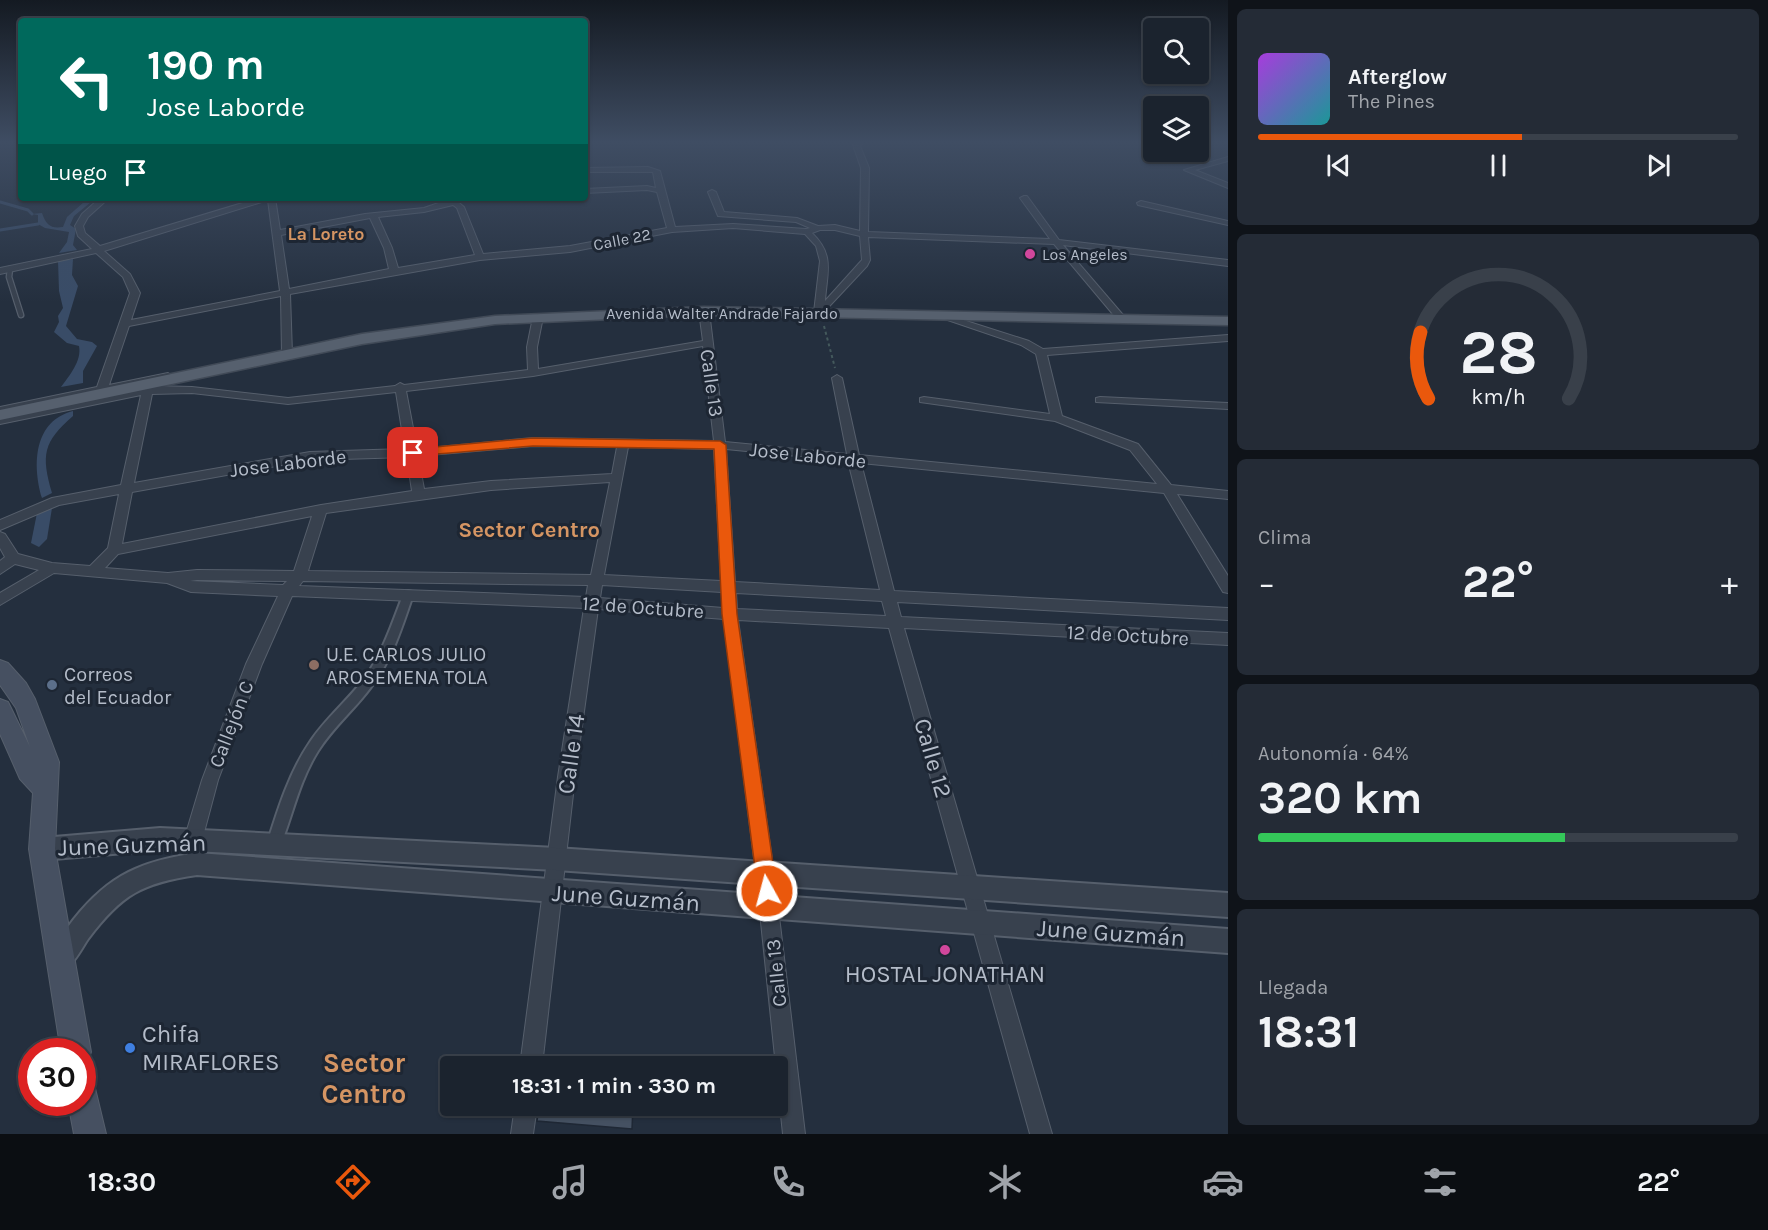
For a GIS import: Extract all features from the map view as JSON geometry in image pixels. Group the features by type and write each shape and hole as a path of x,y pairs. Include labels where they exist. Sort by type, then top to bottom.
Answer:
{"main road":[{"name":"Avenida Walter Andrade Fajardo","path":"0,415 288,354 429,328 538,316 704,311 822,319 932,314 1228,321"},
{"path":"0,669 18,690 36,729 47,762 42,849 74,1038"},
{"path":"0,709 29,771 44,788"},
{"path":"87,1116 90,1134"}],"street":[{"path":"662,196 672,230"},
{"path":"714,196 721,214 797,220 811,230 820,244 824,261 822,319"},
{"path":"822,319 866,260 865,196"},
{"path":"1024,198 1056,243 1120,317"},
{"path":"102,201 85,216 79,226 81,234 127,276 135,293 102,389"},
{"path":"0,270 97,250 259,201"},
{"path":"270,201 278,233 285,293 288,354"},
{"path":"278,233 373,215 424,210 453,201"},
{"path":"457,201 480,257"},
{"path":"1141,203 1228,223"},
{"path":"373,215 388,248 394,272"},
{"name":"Calle 22","path":"123,324 480,257 570,249 672,230 733,226 811,230 826,226 864,234 1056,243 1228,263"},
{"name":"Calle 13","path":"704,311 706,343 720,445 730,614 765,874 794,1134"},
{"path":"932,314 1025,343 1041,352 1228,338"},
{"path":"533,373 532,347 538,316"},
{"path":"92,573 114,550 147,391 203,391 288,401 400,386 533,373 706,343"},
{"path":"1041,352 1057,418"},
{"name":"Avenida Walter Andrade Fajardo","path":"77,399 102,389 221,368"},
{"name":"Avenida Walter Andrade Fajardo","path":"0,410 147,391 221,368"},
{"name":"Calle 12","path":"837,378 854,460 895,623 978,922 1041,1134"},
{"path":"400,386 419,495"},
{"path":"924,400 1057,418 1134,447 1168,490 1228,588"},
{"path":"1100,400 1228,406"},
{"name":"Avenida Walter Andrade Fajardo","path":"0,421 57,403"},
{"name":"Jose Laborde","path":"0,525 56,501 310,456 413,453 533,442 720,445 854,460 1228,495"},
{"name":"Calle 14","path":"532,1056 556,859 592,603 618,478 622,443"},
{"path":"114,550 321,509 552,479 618,478"},
{"path":"299,577 321,509"},
{"path":"0,537 13,558 0,569"},
{"name":"12 de Octubre","path":"13,558 52,568 168,578 198,575 597,580 1228,614"},
{"path":"0,600 52,568"},
{"name":"Callejón C","path":"197,864 193,840 210,780 254,663 288,589 299,577"},
{"name":"12 de Octubre","path":"168,578 191,587 288,589 592,603 730,614 1228,639"},
{"path":"274,844 285,806 303,765 320,736 372,677 388,648 408,596"},
{"name":"June Guzmán","path":"42,849 149,839 193,840 556,859 1228,905"},
{"name":"June Guzmán","path":"61,958 90,917 110,895 156,870 197,864 769,909 1228,941"},
{"path":"522,1134 525,1116"}],"lane":[{"path":"10,269 9,277 21,315"}],"path":[{"path":"822,319 837,378"}],"water":[{"path":"84,202 91,202 74,216 70,225 76,229 73,245 77,250 59,253 67,242 69,232 45,228 38,224 38,215 32,214 42,213 45,221 50,225 63,227 67,217"},
{"path":"73,259 72,275 78,286 66,326 77,339 92,342 97,346 83,371 83,383 61,387 79,357 79,346 67,343 54,332 59,322 58,316 63,308 59,291 58,261"},
{"path":"73,411 73,416 56,434 47,450 46,469 52,493 42,498 37,458 43,434 60,416"},
{"path":"52,508 47,539 39,547 31,543 37,513"}],"building":[{"path":"538,1116 633,1116 632,1129 537,1121"}],"waterway":[{"path":"0,202 28,210 32,214"},
{"path":"0,230 38,224"}],"place":[{"name":"Los Angeles","path":"1030,254"},
{"name":"U.E. CARLOS JULIO AROSEMENA TOLA","path":"314,665"},
{"name":"Correos del Ecuador","path":"52,685"},
{"name":"HOSTAL JONATHAN","path":"945,950"},
{"name":"Chifa MIRAFLORES","path":"130,1048"}],"district":[{"name":"La Loreto","path":"326,234"},
{"name":"Sector Centro","path":"529,529"},
{"name":"Sector Centro","path":"364,1078"}],"route":[{"path":"413,453 533,442 720,445 730,614 767,891"}]}
